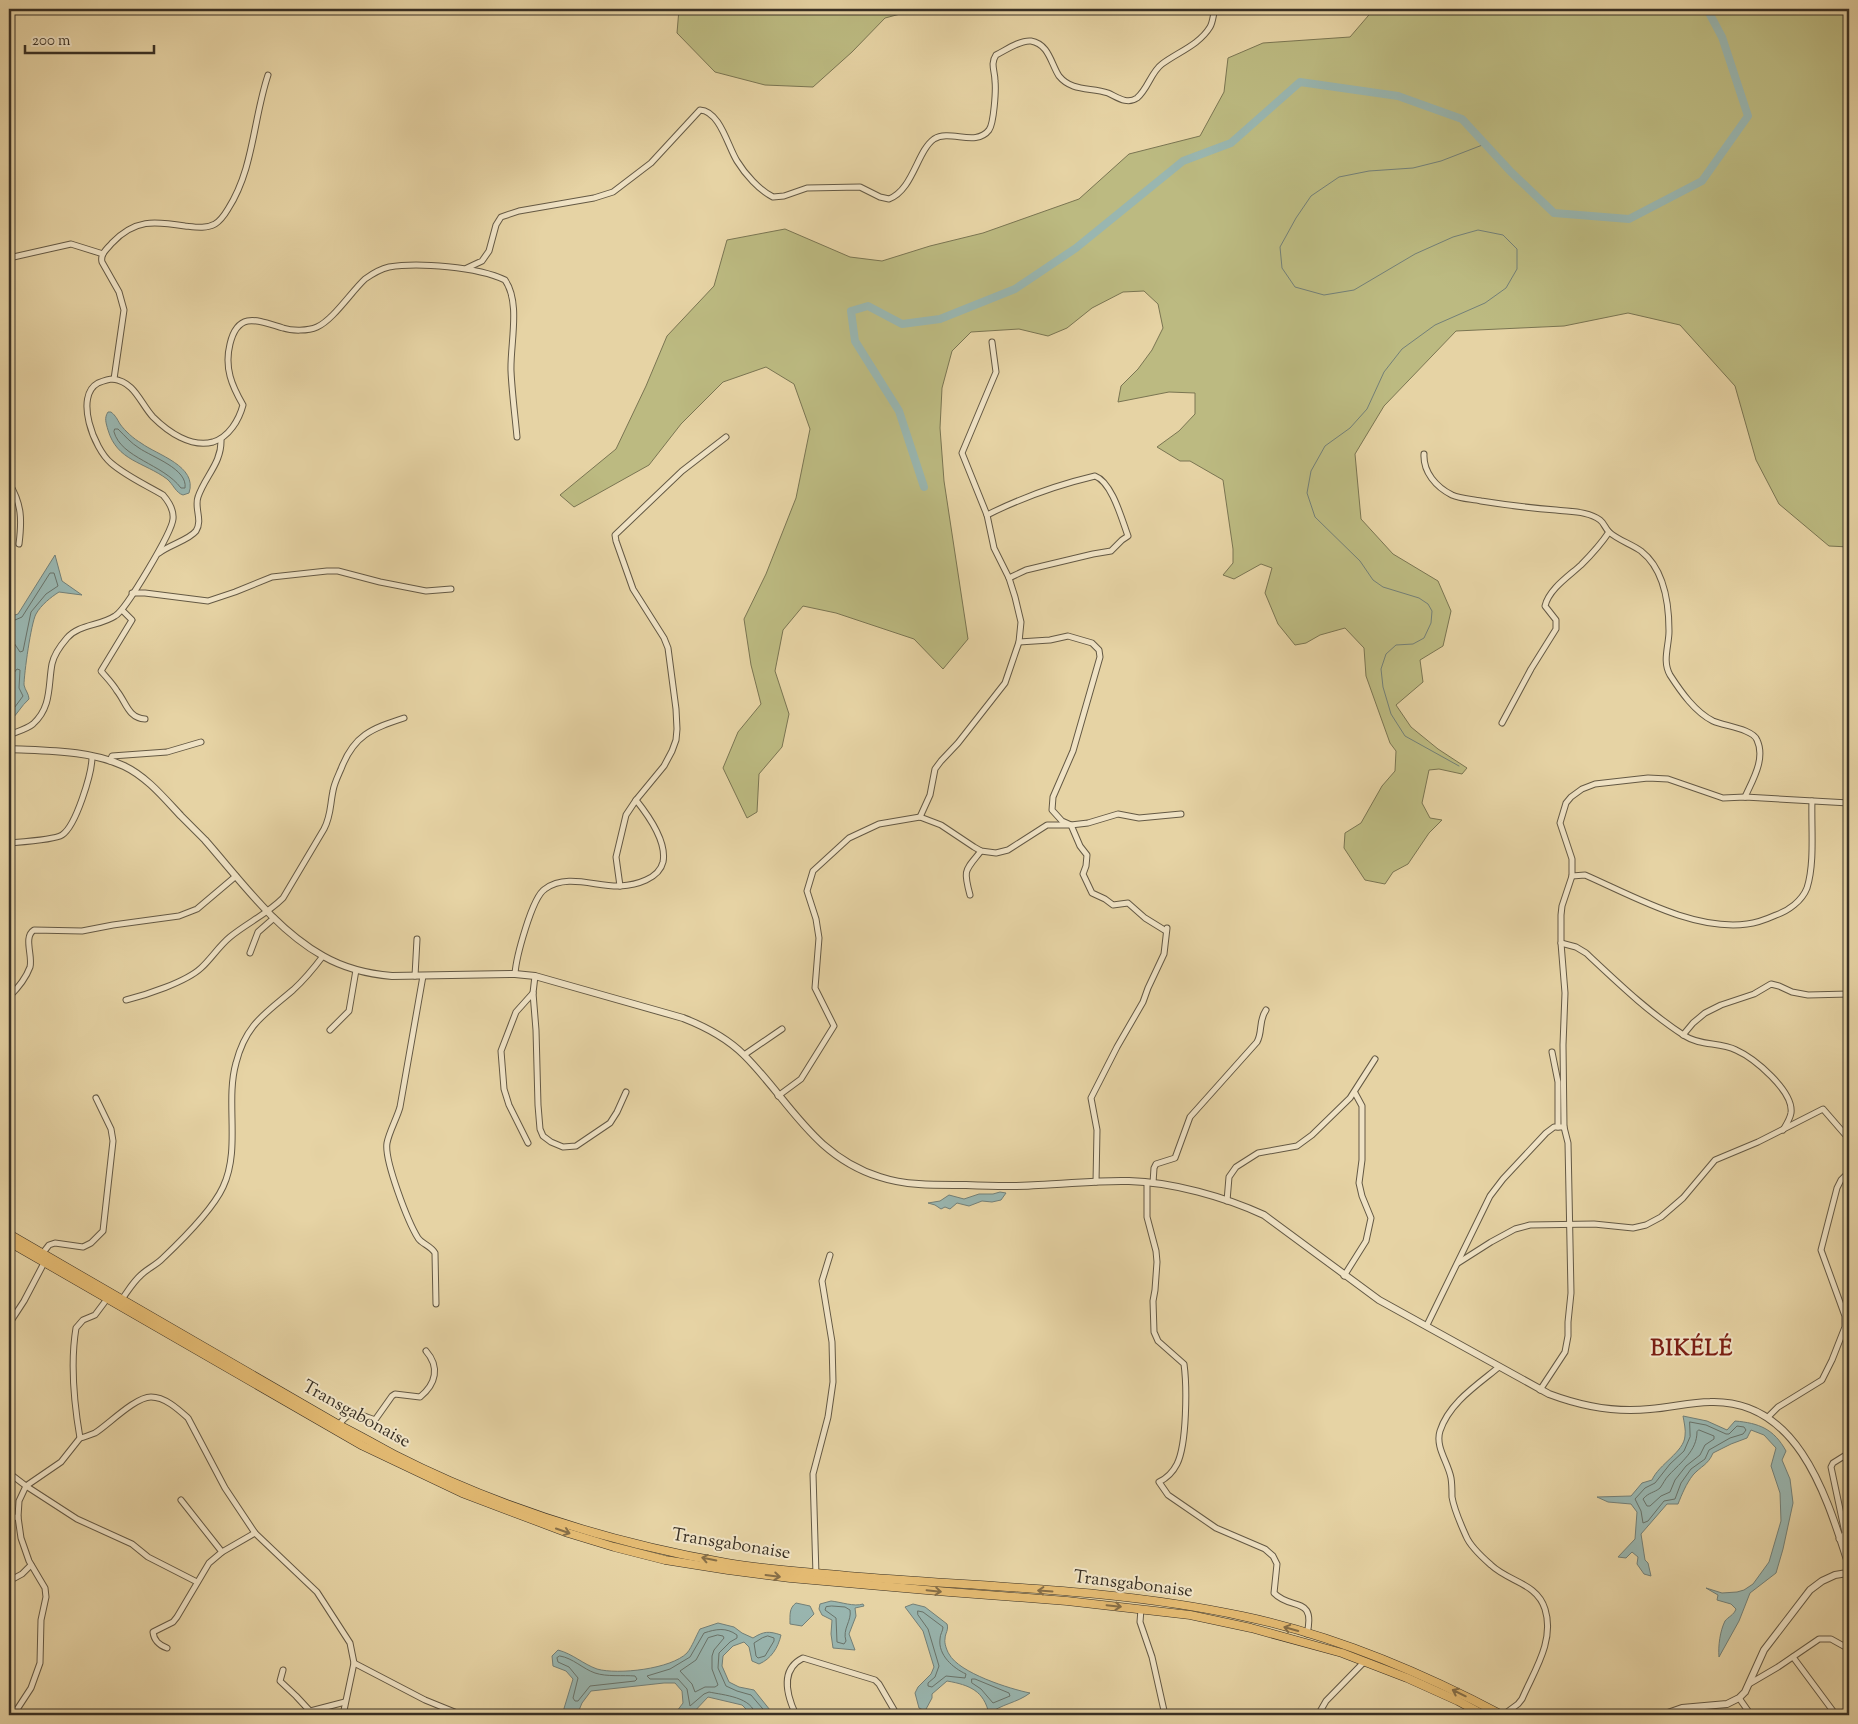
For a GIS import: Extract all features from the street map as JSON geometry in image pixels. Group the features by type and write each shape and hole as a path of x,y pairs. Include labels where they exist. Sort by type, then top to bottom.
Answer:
{"highway":[{"name":"Transgabonaise","path":"9,1234 392,1454 468,1488 528,1511 639,1544 729,1563 816,1577 1190,1615 1251,1628 1365,1660 1458,1701 1484,1715"},
{"name":"Transgabonaise","path":"9,1242 363,1446 417,1473 476,1499 614,1547 665,1560 728,1570 1089,1594 1235,1615 1307,1634 1398,1666 1441,1684 1503,1715"}],"street":[{"path":"467,268 482,261 489,251 496,225 501,217 519,210 586,200 613,192 651,163 700,110 708,112 715,119 727,139 738,164 753,180 773,196 784,196 807,188 860,187 880,197 889,199 897,194 906,183 925,151 936,138 942,136 975,137 989,130 992,120 995,89 993,64 996,55 1024,42 1034,42 1048,53 1060,76 1070,84 1078,88 1105,92 1121,100 1128,101 1137,98 1161,64 1189,48 1207,31 1211,26 1215,9"},
{"path":"114,380 124,310 119,292 102,262 103,254 119,236 140,224 152,222 195,228 216,223 224,215 237,195 246,171 252,151 258,109 268,75"},
{"path":"9,258 71,244 103,254"},
{"path":"9,735 33,724 46,705 49,696 52,663 60,646 72,632 115,616 122,610 158,554 172,527 173,513 163,495 111,463 100,447 87,414 90,390 102,381 114,380 128,385 136,392 152,416 167,429 194,443 205,444 221,439 239,418 243,405 228,374 229,348 232,337 241,324 251,320 260,320 284,329 311,329 326,321 354,290 377,272 401,266 467,268 489,273 504,280 512,300 514,318 511,370 517,437"},
{"path":"920,817 930,795 935,769 1005,683 1019,642 1020,622 1018,606 1009,578 994,548 987,515 962,453 996,372 992,342"},
{"path":"620,886 616,857 626,816 636,800 664,766 676,740 677,729 668,648 664,638 633,589 615,535 682,471 726,437"},
{"path":"158,554 168,546 191,536 197,529 199,523 196,508 197,500 218,460 221,439"},
{"path":"1424,454 1424,461 1434,482 1452,495 1511,506 1581,513 1601,520 1610,532 1643,553 1652,564 1665,593 1669,632 1666,665 1679,689 1695,708 1706,717 1756,737 1760,754 1758,767 1745,797"},
{"path":"987,515 1043,491 1095,476 1104,482 1110,490 1128,536 1112,551 1026,570 1009,578"},
{"path":"9,483 22,521 19,544"},
{"path":"1502,722 1556,630 1556,620 1545,606 1546,600 1610,532"},
{"path":"132,593 208,601 272,576 327,571 338,571 426,591 451,589"},
{"path":"122,610 132,620 102,671 118,691 130,714 140,719 145,719"},
{"path":"1019,642 1050,640 1068,636 1092,643 1099,650 1100,656 1093,687 1084,710 1073,751 1053,797 1052,806 1055,814 1062,822 1071,825 1080,846 1087,855 1083,874 1092,893 1104,898 1113,905 1128,903 1145,918 1166,929 1165,952 1146,995 1091,1098 1097,1136 1096,1182"},
{"path":"126,1000 144,996 185,978 200,969 230,937 268,911 283,898 330,818 333,789 346,754 352,745 367,733 404,718"},
{"path":"110,761 112,756 167,752 201,742"},
{"path":"9,749 48,751 92,757 128,768 151,785 204,839 274,918 297,938 323,956 356,970 377,975 515,974 535,976 683,1018 720,1036 744,1055 803,1125 825,1146 852,1165 865,1171 893,1181 928,1184 1017,1186 1130,1181 1193,1191 1264,1215 1378,1300 1427,1325 1540,1390 1588,1406 1648,1410 1696,1403 1725,1402 1749,1407 1768,1417 1788,1434 1808,1461 1839,1539 1849,1570 1827,1578 1810,1590 1764,1650 1749,1684 1739,1698 1727,1704 1682,1708 1662,1715"},
{"path":"9,843 57,837 67,831 72,824 91,770 92,757"},
{"path":"1540,1390 1565,1352 1571,1293 1568,1143 1564,1127 1563,1045 1565,993 1561,944 1562,906 1572,876 1572,858 1560,824 1560,818 1566,803 1571,796 1595,784 1648,778 1668,779 1723,798 1745,797 1849,803"},
{"path":"515,974 529,918 542,890 553,884 566,882 620,886 649,879 658,874 664,858 663,849 649,816 636,800"},
{"path":"1572,876 1585,875 1664,909 1694,919 1731,925 1757,922 1792,907 1807,887 1810,862 1812,801"},
{"path":"778,1096 801,1078 834,1026 815,988 819,938 816,919 807,891 813,871 849,838 879,824 920,817 941,825 981,850 996,853 1008,850 1047,825 1088,823 1118,814 1139,818 1181,814"},
{"path":"970,895 965,878 966,871 981,850"},
{"path":"9,997 27,975 32,959 29,938 34,930 82,931 179,916 197,909 236,876"},
{"path":"250,953 258,932 274,918"},
{"path":"415,976 417,940"},
{"path":"1561,944 1576,947 1586,953 1665,1022 1683,1035 1703,1043 1736,1049 1769,1074 1784,1089 1790,1100 1791,1112 1783,1131"},
{"path":"122,1299 141,1275 160,1261 182,1240 208,1209 222,1188 226,1178 233,1139 232,1085 236,1062 243,1043 253,1024 294,989 323,956"},
{"path":"330,1030 349,1011 356,970"},
{"path":"423,976 400,1107 396,1122 389,1135 387,1150 407,1214 419,1239 432,1248 435,1253 436,1304"},
{"path":"535,976 533,993 538,1105 540,1129 543,1136 550,1142 563,1147 576,1146 610,1123 626,1092"},
{"path":"1683,1035 1705,1013 1720,1005 1754,994 1771,984 1792,992 1808,995 1849,994"},
{"path":"528,1143 509,1106 504,1089 501,1051 516,1012 533,993"},
{"path":"1266,1010 1260,1018 1257,1042 1190,1117 1175,1158 1156,1164 1150,1183 1147,1217 1157,1262 1153,1301 1154,1332 1158,1341 1184,1364 1186,1380 1181,1454 1172,1472 1166,1479 1159,1482 1168,1495 1216,1528 1265,1550 1272,1556 1277,1564 1274,1593 1278,1597 1306,1609 1310,1621 1307,1634"},
{"path":"744,1055 782,1029"},
{"path":"1552,1052 1558,1082 1558,1127"},
{"path":"1227,1201 1229,1177 1236,1166 1258,1153 1297,1146 1304,1141 1329,1120 1354,1093 1375,1059"},
{"path":"1344,1276 1366,1241 1371,1218 1359,1183 1362,1160 1362,1106 1354,1093"},
{"path":"42,1254 49,1245 83,1247 91,1243 103,1230 113,1141 111,1129 96,1098"},
{"path":"1458,1263 1491,1242 1530,1225 1608,1225 1633,1228 1646,1225 1661,1217 1683,1198 1715,1160 1783,1131 1824,1109 1849,1139"},
{"path":"1427,1325 1495,1189 1550,1129 1564,1127"},
{"path":"1768,1417 1778,1407 1822,1380 1848,1321 1821,1250 1836,1188 1849,1172"},
{"path":"816,1577 813,1474 828,1417 833,1382 832,1342 822,1281 830,1255"},
{"path":"9,1324 24,1301 44,1263"},
{"path":"80,1438 75,1409 76,1328 83,1320 95,1315 107,1299"},
{"path":"339,1425 344,1416 350,1414 375,1420 395,1394 420,1397 434,1375 433,1359 426,1351"},
{"path":"1499,1367 1457,1402 1440,1432 1439,1444 1451,1477 1452,1499 1466,1537 1490,1565 1500,1573 1532,1589 1542,1600 1546,1610 1549,1628 1547,1643 1522,1699 1503,1715"},
{"path":"12,1715 31,1688 40,1663 41,1620 46,1597 46,1588 31,1565 21,1538 18,1517 19,1501 26,1486 61,1462 80,1438 94,1434 142,1399 150,1397 168,1402 188,1418 225,1488 255,1534 317,1592 350,1643 354,1663 343,1715"},
{"path":"1839,1539 1845,1533 1831,1467 1849,1454"},
{"path":"9,1473 77,1519 132,1544 148,1557 197,1582"},
{"path":"181,1500 222,1552"},
{"path":"9,1518 18,1517"},
{"path":"168,1648 158,1643 153,1636 153,1632 173,1622 186,1605 209,1563 222,1552 255,1534"},
{"path":"9,1581 22,1574 31,1565"},
{"path":"1141,1609 1140,1622 1152,1657 1165,1715"},
{"path":"1749,1684 1819,1639 1831,1639 1849,1649"},
{"path":"1793,1657 1836,1715"},
{"path":"796,1715 786,1691 787,1675 797,1661 803,1658 875,1680 897,1715"},
{"path":"1318,1715 1326,1701 1365,1660"},
{"path":"354,1663 425,1700 462,1715"},
{"path":"283,1670 280,1681 309,1710"},
{"path":"1739,1698 1751,1715"},
{"path":"295,1715 345,1702"}],"shaded area":[{"path":"679,9 919,9 885,18 852,52 813,87 765,85 715,72 677,33"},
{"path":"1374,9 1849,9 1849,547 1829,546 1779,504 1756,460 1735,386 1680,325 1628,313 1564,326 1456,331 1384,406 1355,454 1361,519 1393,554 1438,581 1451,611 1443,646 1420,660 1423,682 1396,705 1411,727 1438,749 1467,768 1462,774 1439,769 1429,770 1422,803 1430,818 1442,820 1429,833 1408,864 1393,872 1385,884 1365,880 1344,848 1345,833 1361,823 1382,786 1395,771 1396,751 1390,743 1366,676 1364,648 1345,628 1320,635 1306,643 1295,645 1278,624 1265,593 1272,568 1261,564 1234,579 1223,575 1233,563 1233,549 1223,480 1190,461 1180,461 1157,447 1179,431 1195,414 1195,393 1169,392 1118,402 1121,386 1138,369 1152,350 1163,328 1158,304 1144,291 1123,292 1092,308 1067,328 1048,336 1019,329 971,332 952,351 942,388 940,428 944,481 968,639 943,669 914,639 836,613 803,606 783,630 775,671 789,714 782,747 759,774 757,812 747,818 723,768 738,732 761,704 751,665 744,619 766,574 796,498 810,429 794,384 766,367 723,382 681,424 649,465 574,507 560,495 616,449 667,336 714,286 727,240 785,229 850,257 882,261 930,246 983,233 1079,199 1129,154 1200,136 1224,92 1228,58 1263,43 1350,37"}],"water":[{"path":"108,412 113,413 124,429 135,439 182,468 188,475 189,493 181,494 167,479 132,460 118,448 112,440 107,425 106,418"},
{"path":"55,555 62,581 82,595 59,592 46,602 36,614 30,638 24,679 29,699 9,722 9,684 14,652 9,643 9,612 15,615 18,614"},
{"path":"1006,1193 1001,1200 992,1202 982,1201 969,1206 957,1203 950,1209 945,1207 941,1209 928,1203 940,1201 949,1195 964,1199 979,1194"},
{"path":"1683,1416 1707,1421 1727,1430 1735,1421 1751,1423 1771,1432 1786,1451 1782,1460 1790,1479 1793,1503 1776,1573 1750,1593 1739,1621 1719,1657 1723,1625 1736,1609 1731,1604 1717,1600 1718,1595 1706,1588 1722,1593 1744,1590 1753,1584 1769,1562 1781,1521 1780,1493 1771,1466 1776,1448 1764,1435 1751,1430 1747,1438 1713,1453 1707,1463 1691,1478 1678,1504 1667,1504 1641,1534 1645,1560 1648,1563 1651,1576 1644,1574 1637,1564 1638,1557 1632,1552 1626,1558 1618,1557 1635,1539 1637,1512 1631,1504 1608,1502 1597,1497 1631,1496 1642,1483 1652,1480 1655,1474 1684,1442"},
{"path":"831,1601 852,1605 863,1604 864,1606 855,1608 856,1616 849,1634 855,1650 833,1648 832,1620 822,1615 819,1609 820,1604"},
{"path":"796,1603 810,1606 814,1614 802,1626 790,1624 791,1609"},
{"path":"913,1604 925,1607 947,1624 945,1641 947,1649 949,1654 963,1668 998,1684 1030,1693 989,1714 984,1700 975,1690 947,1681 932,1694 932,1698 925,1711 919,1708 915,1693 918,1687 931,1674 934,1667 923,1631 905,1607"},
{"path":"718,1623 734,1627 753,1638 767,1632 781,1635 773,1653 763,1662 759,1664 752,1661 749,1647 744,1642 733,1646 723,1656 722,1666 729,1682 739,1687 754,1690 774,1715 752,1715 742,1705 708,1697 691,1715 674,1715 683,1703 682,1691 675,1683 664,1683 591,1691 582,1703 577,1715 562,1715 573,1679 566,1671 553,1666 552,1656 558,1650 597,1669 606,1671 630,1671 657,1667 679,1659 689,1651 700,1629"}],"waterway":[{"path":"924,487 899,411 855,341 851,311 868,306 902,324 940,319 1015,289 1076,248 1183,161 1231,143 1300,82 1398,96 1462,119 1511,172 1554,213 1629,219 1702,181 1748,116 1722,37 1707,9"},
{"path":"1459,766 1405,736 1391,714 1383,687 1381,669 1386,654 1396,645 1413,644 1424,638 1431,623 1432,611 1428,604 1419,598 1383,587 1373,580 1360,561 1315,517 1307,493 1311,471 1325,446 1350,428 1367,409 1384,372 1402,349 1435,325 1485,303 1506,288 1517,269 1517,249 1503,235 1478,230 1453,237 1415,254 1354,290 1324,295 1295,287 1282,268 1280,247 1311,196 1339,177 1369,171 1413,168 1441,161 1485,144"}],"district":[{"name":"BIKÉLÉ","path":"1692,1350"}]}
